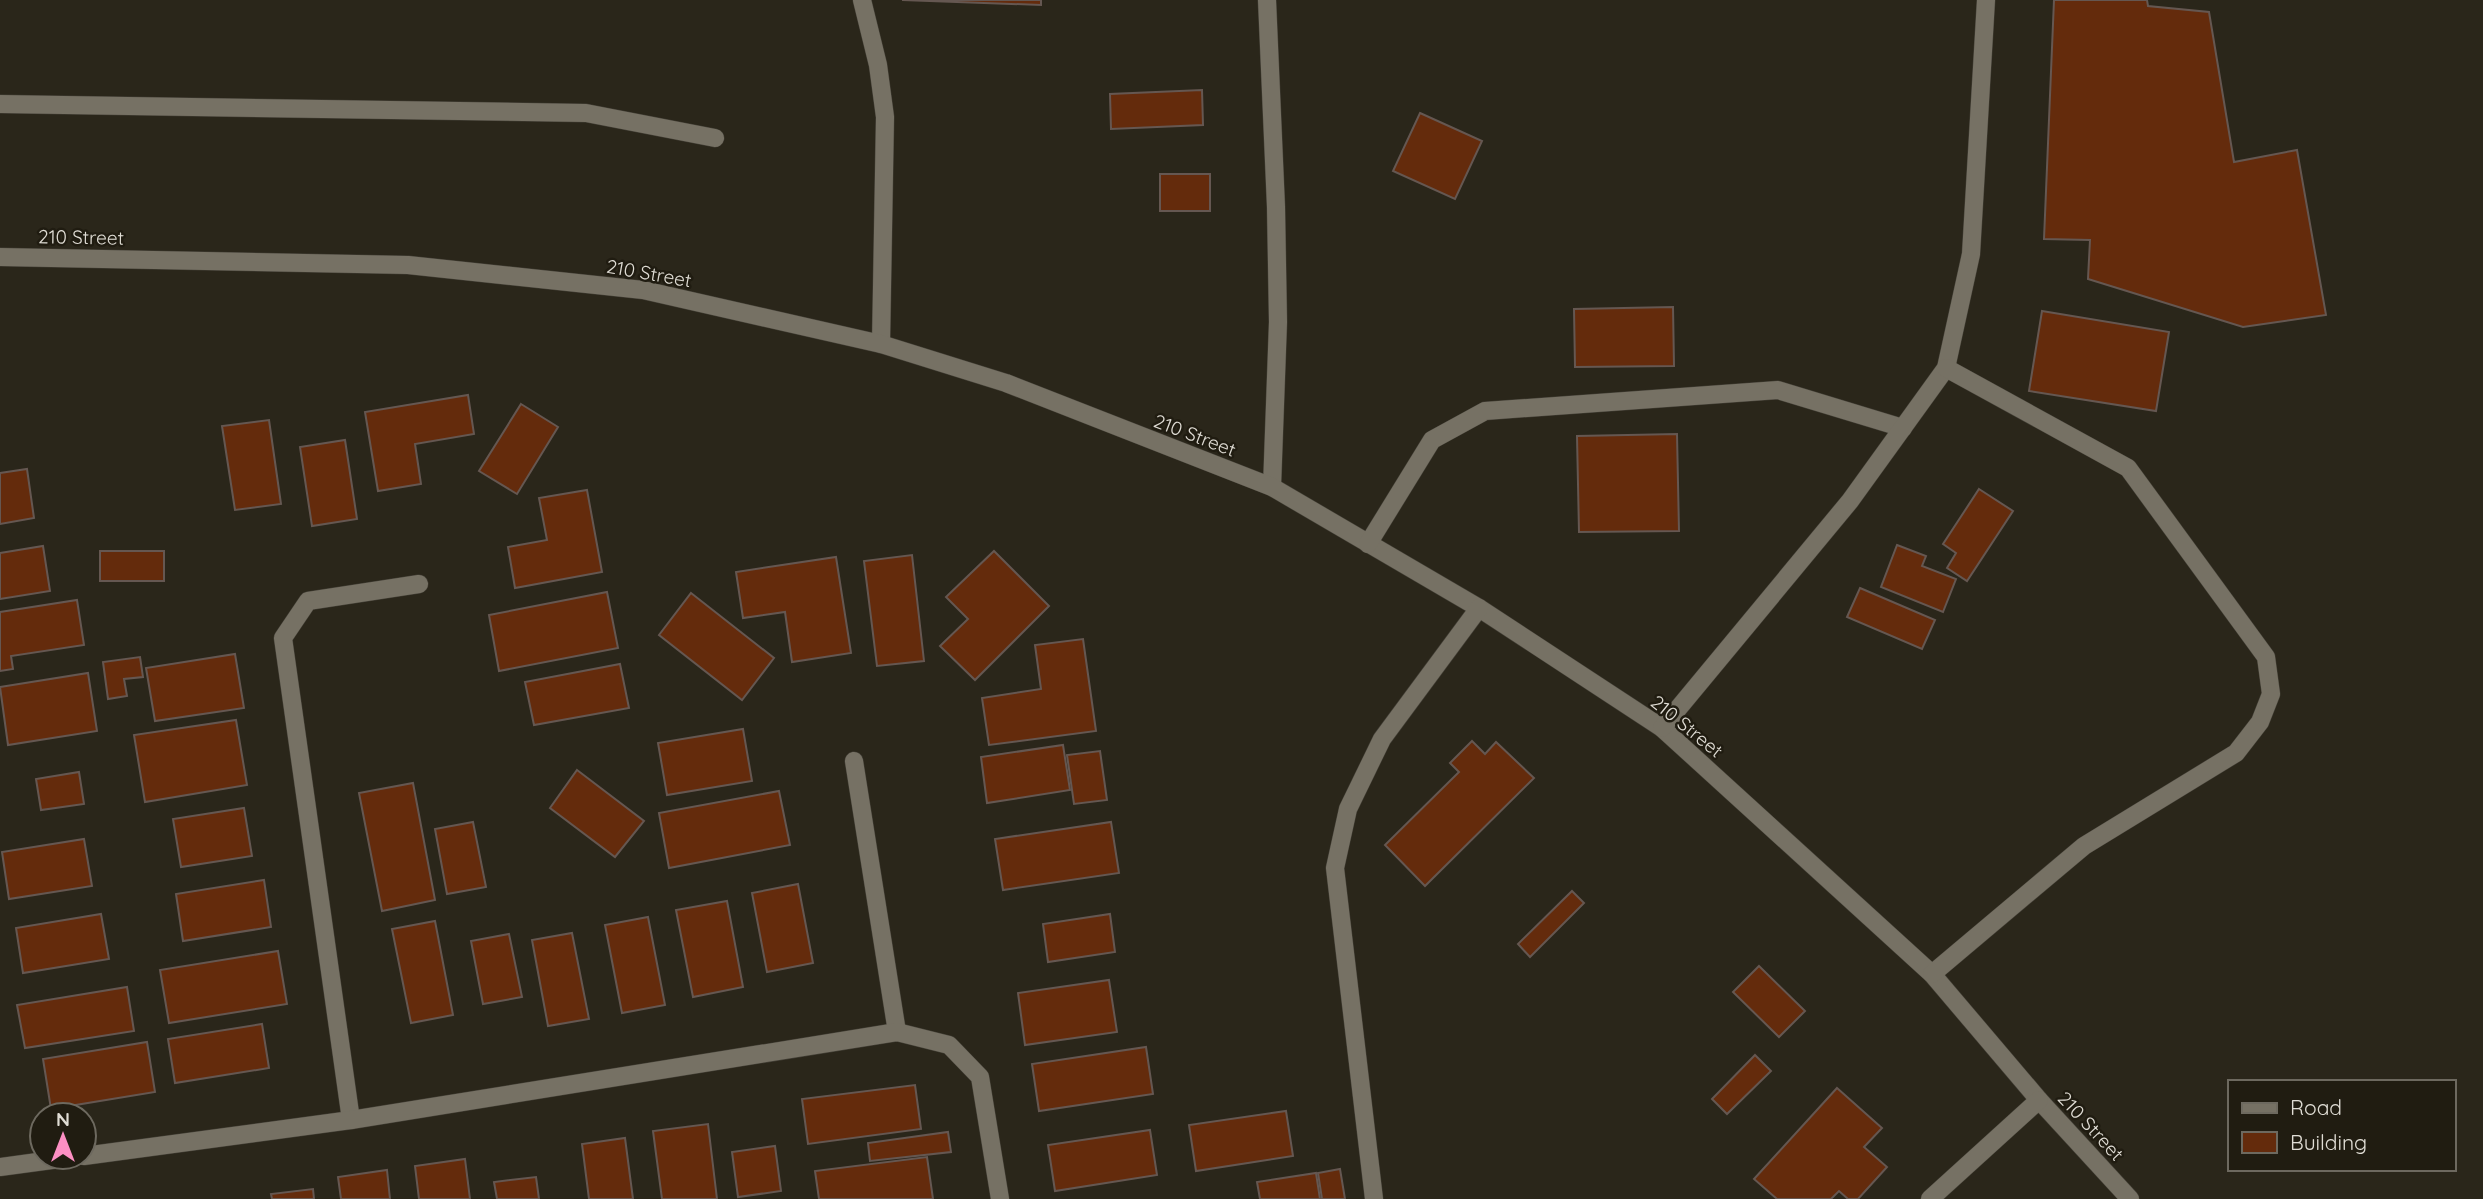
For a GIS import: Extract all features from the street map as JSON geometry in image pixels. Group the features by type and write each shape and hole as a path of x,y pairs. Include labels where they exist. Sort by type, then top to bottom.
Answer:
{"street":[{"path":"862,0 878,65 885,117 881,344"},
{"path":"1267,0 1278,322 1272,487"},
{"path":"1662,728 1850,501 1946,368 1971,254 1986,0"},
{"path":"0,104 586,113 715,138"},
{"name":"210 Street","path":"0,257 408,265 643,290 881,344 1006,383 1272,487 1479,608 1662,728 1932,974 2039,1100 2130,1199"},
{"path":"1932,974 2084,846 2236,753 2260,722 2271,694 2266,657 2128,468 1946,368"},
{"path":"1368,544 1432,440 1485,411 1778,390 1903,428"},
{"path":"351,1120 283,638 308,601 419,584"},
{"path":"1374,1199 1335,868 1348,810 1382,739 1479,608"},
{"path":"854,761 897,1032"},
{"path":"98,1154 351,1120 897,1032 949,1045 980,1077 1000,1199"},
{"path":"1930,1199 2039,1100"},
{"path":"0,1167 28,1163"}],"building":[{"path":"902,0 1041,0 1041,5"},
{"path":"2054,0 2147,0 2148,6 2209,12 2234,162 2297,150 2326,315 2243,327 2088,279 2090,240 2044,239"},
{"path":"1202,90 1203,125 1111,129 1110,94"},
{"path":"1420,113 1482,141 1455,199 1393,171"},
{"path":"1160,174 1210,174 1210,211 1160,211"},
{"path":"1673,307 1674,366 1575,367 1574,309"},
{"path":"2042,311 2169,332 2156,411 2029,391"},
{"path":"468,395 474,434 415,444 421,484 378,491 365,412"},
{"path":"521,404 558,427 517,494 479,471"},
{"path":"269,420 281,504 235,510 222,426"},
{"path":"1677,434 1679,531 1579,532 1577,436"},
{"path":"345,440 357,519 312,526 300,447"},
{"path":"27,469 34,518 0,524 0,473"},
{"path":"1979,489 2013,511 1967,581 1947,568 1956,553 1943,544"},
{"path":"587,490 602,572 515,588 508,547 547,540 539,498"},
{"path":"1897,545 1926,556 1922,566 1956,579 1943,612 1881,587"},
{"path":"43,546 50,591 0,599 0,553"},
{"path":"100,551 164,551 164,581 100,581"},
{"path":"994,551 1049,606 975,680 940,646 968,619 946,597"},
{"path":"912,555 924,661 877,666 864,561"},
{"path":"836,557 851,653 792,662 785,612 743,618 736,572"},
{"path":"1860,588 1935,620 1922,649 1847,617"},
{"path":"607,592 618,648 499,671 489,615"},
{"path":"691,593 774,658 742,700 659,635"},
{"path":"77,600 84,645 11,656 13,669 0,671 0,612"},
{"path":"1083,639 1096,731 989,745 982,698 1041,689 1035,645"},
{"path":"235,654 244,708 155,721 146,668"},
{"path":"140,657 143,677 124,679 127,696 108,699 103,662"},
{"path":"620,664 629,708 534,725 525,682"},
{"path":"88,673 97,731 8,745 0,687"},
{"path":"236,720 247,785 145,802 134,735"},
{"path":"743,729 752,781 667,795 658,743"},
{"path":"1472,741 1485,754 1496,742 1534,778 1425,886 1385,845 1459,772 1450,763"},
{"path":"1063,745 1070,790 987,803 981,757"},
{"path":"1100,751 1107,800 1074,804 1067,755"},
{"path":"577,770 644,821 615,857 550,808"},
{"path":"79,772 84,804 41,810 36,779"},
{"path":"413,783 435,900 382,911 359,793"},
{"path":"779,791 790,845 669,868 659,813"},
{"path":"244,808 252,856 181,867 173,819"},
{"path":"473,822 486,887 447,894 435,829"},
{"path":"1111,822 1119,873 1003,890 995,839"},
{"path":"84,839 92,886 9,899 2,852"},
{"path":"264,880 271,927 183,941 176,894"},
{"path":"798,884 813,963 767,972 752,893"},
{"path":"1572,891 1584,903 1530,957 1518,944"},
{"path":"727,901 743,987 693,997 676,910"},
{"path":"101,914 109,959 23,973 16,928"},
{"path":"1110,914 1115,952 1048,962 1043,924"},
{"path":"648,917 665,1005 622,1013 605,925"},
{"path":"435,921 453,1015 411,1023 392,929"},
{"path":"572,933 589,1019 548,1026 532,940"},
{"path":"509,934 522,997 483,1004 471,941"},
{"path":"278,951 287,1004 169,1023 160,970"},
{"path":"1759,966 1805,1011 1779,1037 1733,992"},
{"path":"1109,980 1117,1032 1025,1045 1018,993"},
{"path":"127,987 134,1031 25,1048 17,1005"},
{"path":"262,1024 269,1068 175,1083 168,1039"},
{"path":"147,1042 155,1092 98,1101 50,1101 43,1059"},
{"path":"1146,1047 1153,1094 1039,1111 1032,1064"},
{"path":"1755,1055 1771,1071 1727,1114 1712,1099"},
{"path":"915,1085 921,1129 808,1144 802,1099"},
{"path":"1837,1088 1882,1128 1864,1147 1887,1167 1858,1199 1848,1199 1839,1191 1831,1199 1777,1199 1754,1179"},
{"path":"1286,1111 1293,1156 1196,1171 1189,1125"},
{"path":"708,1124 717,1199 662,1199 653,1131"},
{"path":"1150,1130 1157,1175 1055,1191 1048,1145"},
{"path":"948,1132 951,1152 870,1161 868,1143"},
{"path":"625,1138 633,1199 589,1199 582,1144"},
{"path":"775,1146 781,1191 738,1197 732,1152"},
{"path":"927,1157 933,1199 819,1199 815,1171"},
{"path":"465,1159 470,1199 419,1199 415,1166"},
{"path":"1340,1169 1345,1199 1322,1199 1318,1173"},
{"path":"387,1170 390,1199 341,1199 338,1177"},
{"path":"1316,1173 1320,1199 1260,1199 1257,1182"},
{"path":"536,1177 539,1199 497,1199 494,1182"},
{"path":"313,1189 314,1199 272,1199 271,1194"}]}
